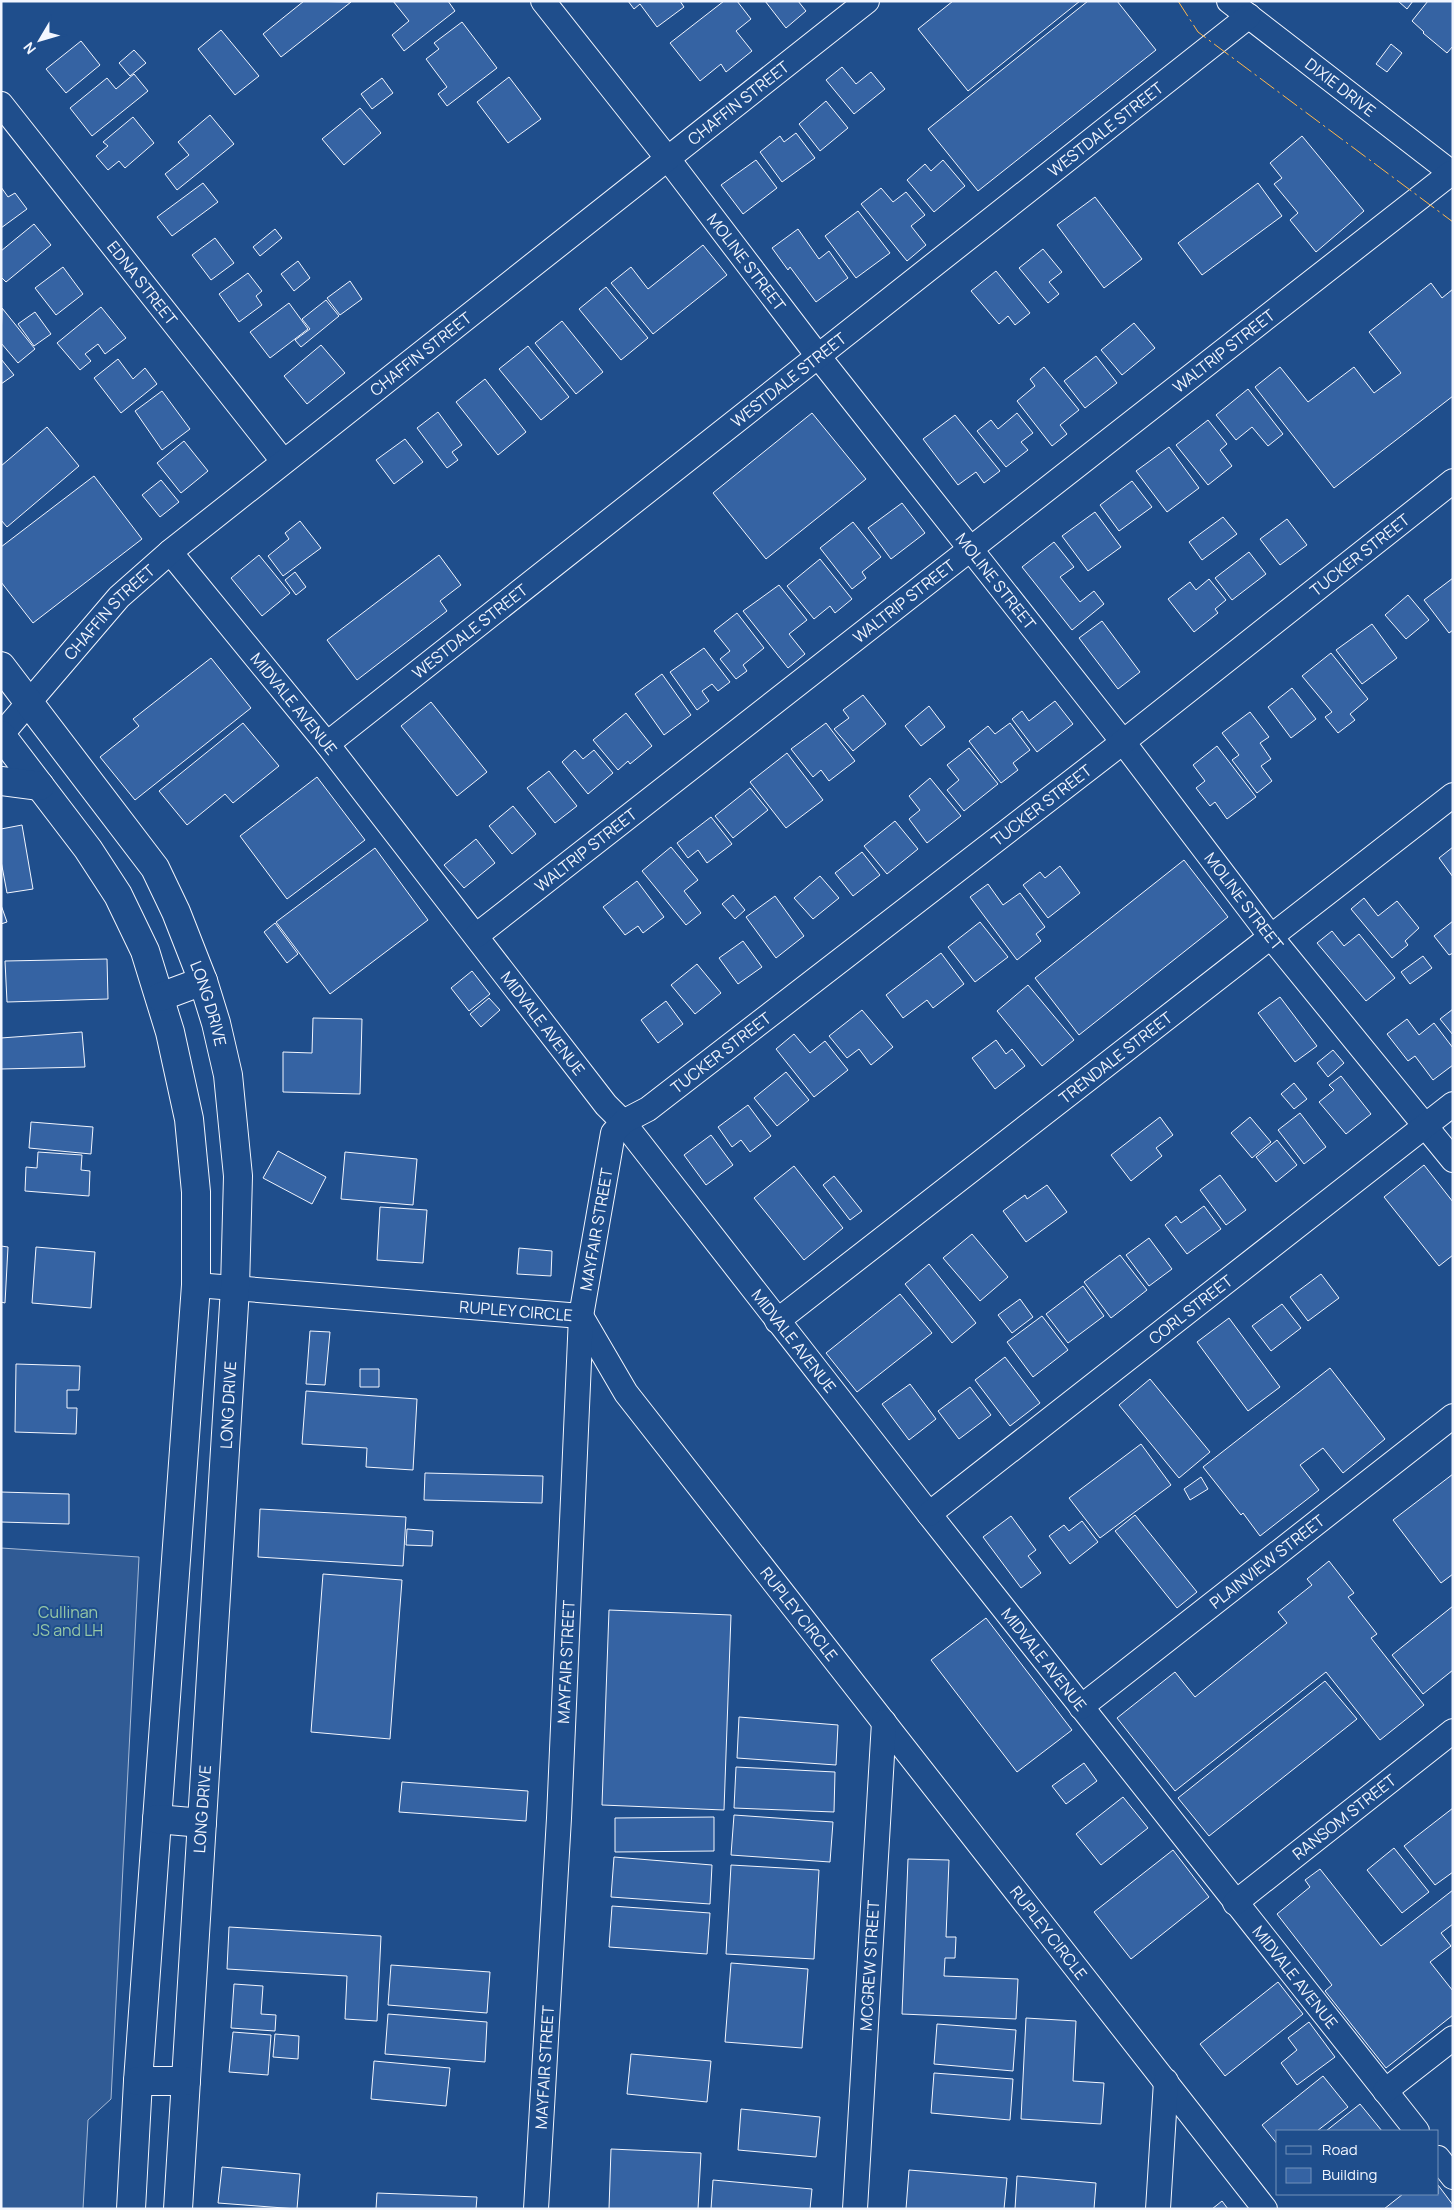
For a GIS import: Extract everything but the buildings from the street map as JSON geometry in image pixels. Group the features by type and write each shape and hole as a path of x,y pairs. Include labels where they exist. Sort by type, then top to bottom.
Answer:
{"main road":[{"name":"LONG DRIVE","path":"1,666 155,868 176,912 203,981 216,1023 228,1075 238,1176 234,1288 178,2209"},
{"path":"1,735 88,849 118,895 145,951 170,1032 189,1119 196,1192 196,1285 138,2081 131,2209"},
{"path":"1,781 40,786"},
{"path":"160,996 203,981"},
{"path":"176,1554 218,1569"},
{"path":"157,1819 202,1823"},
{"path":"138,2081 186,2081"}],"street":[{"name":"MOLINE STREET","path":"543,1 668,159 818,356 1123,742 1271,937 1453,1160"},
{"name":"CHAFFIN STREET","path":"1,735 119,597 170,552 866,1"},
{"name":"DIXIE DRIVE","path":"1229,1 1452,174"},
{"name":"WESTDALE STREET","path":"327,744 1249,16"},
{"name":"EDNA STREET","path":"1,104 283,461"},
{"name":"WALTRIP STREET","path":"477,935 1452,174"},
{"name":"TUCKER STREET","path":"623,1122 648,1109 1123,742 1453,480"},
{"name":"MIDVALE AVENUE","path":"170,552 327,744 477,935 606,1104 623,1122 928,1514 1416,2130"},
{"name":"TRENDALE STREET","path":"777,1320 1453,795"},
{"name":"CORL STREET","path":"928,1514 1453,1104"},
{"name":"MAYFAIR STREET","path":"536,2209 559,1808 581,1316 613,1133 623,1122"},
{"name":"RUPLEY CIRCLE","path":"196,1285 581,1316 626,1393 1265,2209"},
{"name":"PLAINVIEW STREET","path":"1081,1707 1453,1416"},
{"name":"MCGREW STREET","path":"855,2209 884,1722"},
{"name":"RANSOM STREET","path":"1235,1903 1453,1731"},
{"path":"1385,2091 1453,2038"},
{"path":"1158,2209 1166,2081"},
{"path":"1439,2159 1453,2177"}],"shaded area":[{"name":"Cullinan JS and LH","path":"1,1548 139,1557 111,2099 88,2120 83,2209 1,2209"}],"power":[{"path":"1178,1 1198,32 1453,222"}]}
